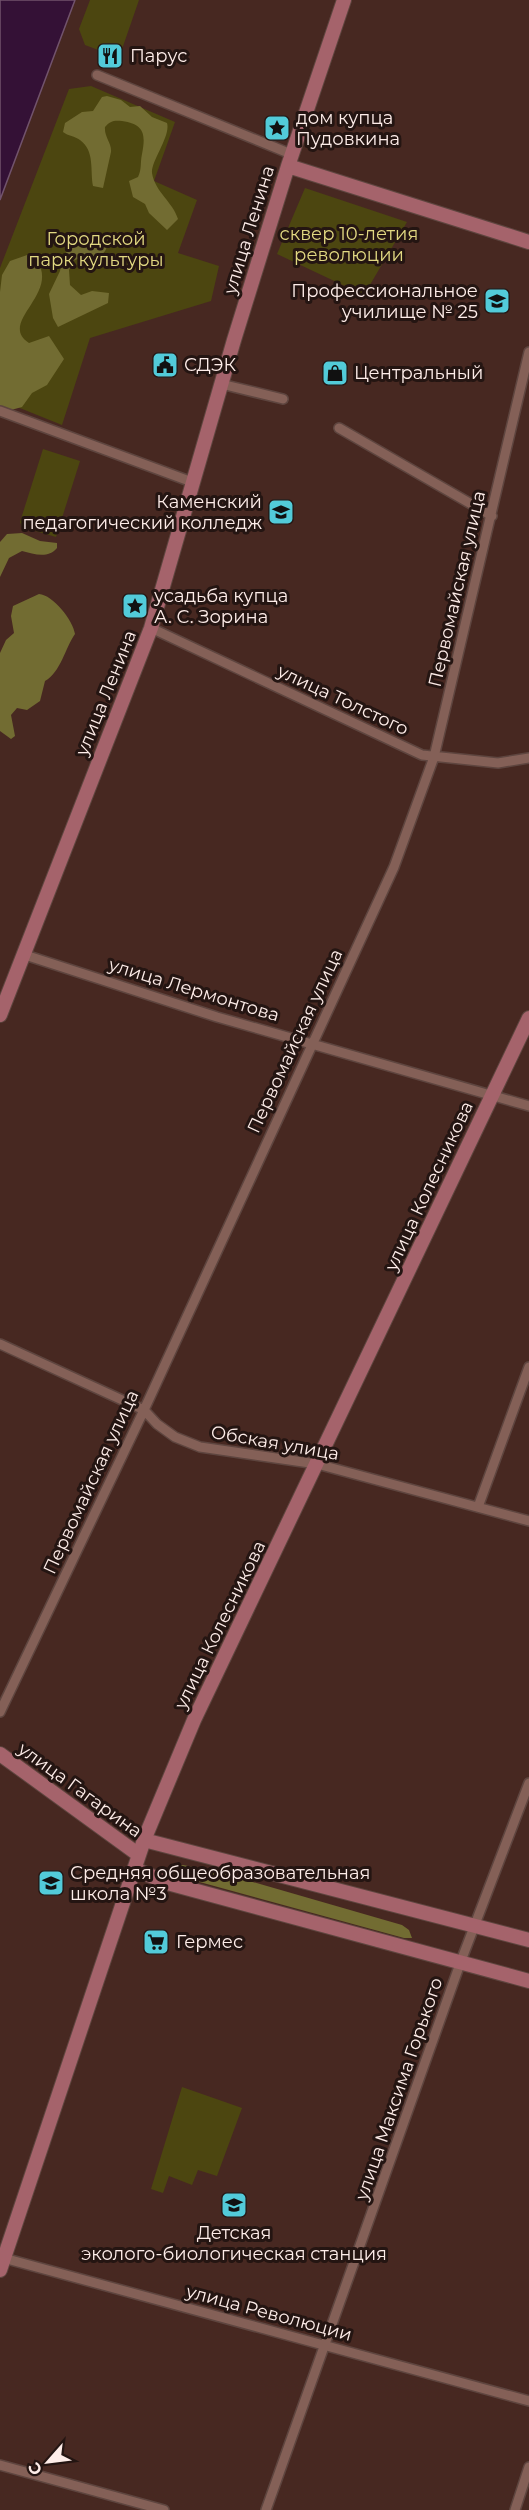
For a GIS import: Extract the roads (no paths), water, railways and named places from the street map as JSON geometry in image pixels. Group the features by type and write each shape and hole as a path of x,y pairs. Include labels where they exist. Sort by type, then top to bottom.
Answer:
{"street":[{"name":"улица Ленина","path":"0,1015 22,954 152,628 221,384 290,160 344,0"},
{"path":"97,75 290,160 529,242"},
{"name":"Первомайская улица","path":"0,1712 144,1410 394,867 434,758 529,352"},
{"path":"221,384 283,399"},
{"path":"0,411 192,482"},
{"path":"339,428 492,516"},
{"name":"улица Толстого","path":"152,628 422,755 498,763 529,758"},
{"name":"улица Лермонтова","path":"22,954 217,1017 529,1106"},
{"name":"улица Колесникова","path":"1,2262 144,1840 194,1720 529,1018"},
{"name":"Обская улица","path":"0,1344 144,1410 157,1424 175,1437 200,1447 317,1464 529,1521"},
{"path":"478,1507 529,1367"},
{"name":"улица Гагарина","path":"0,1754 139,1855"},
{"name":"улица Максима Горького","path":"266,2510 461,1961 529,1783"},
{"name":"улица Гагарина","path":"144,1840 529,1940"},
{"path":"134,1869 171,1884 529,1981"},
{"name":"улица Революции","path":"1,2262 326,2345 529,2401"},
{"path":"0,2465 164,2510"},
{"path":"515,2510 529,2468"}],"place":[{"name":"Парус","path":"110,56"},
{"name":"дом купца Пудовкина","path":"277,128"},
{"name":"Профессиональное училище № 25","path":"497,301"},
{"name":"СДЭК","path":"165,365"},
{"name":"Центральный","path":"335,373"},
{"name":"Каменский педагогический колледж","path":"281,512"},
{"name":"усадьба купца А. С. Зорина","path":"135,606"},
{"name":"Средняя общеобразовательная школа №3","path":"51,1883"},
{"name":"Гермес","path":"156,1942"},
{"name":"Детская эколого-биологическая станция","path":"234,2205"}],"park label":[{"name":"сквер 10-летия революции","path":"349,244"},
{"name":"Городской парк культуры","path":"96,249"}]}
